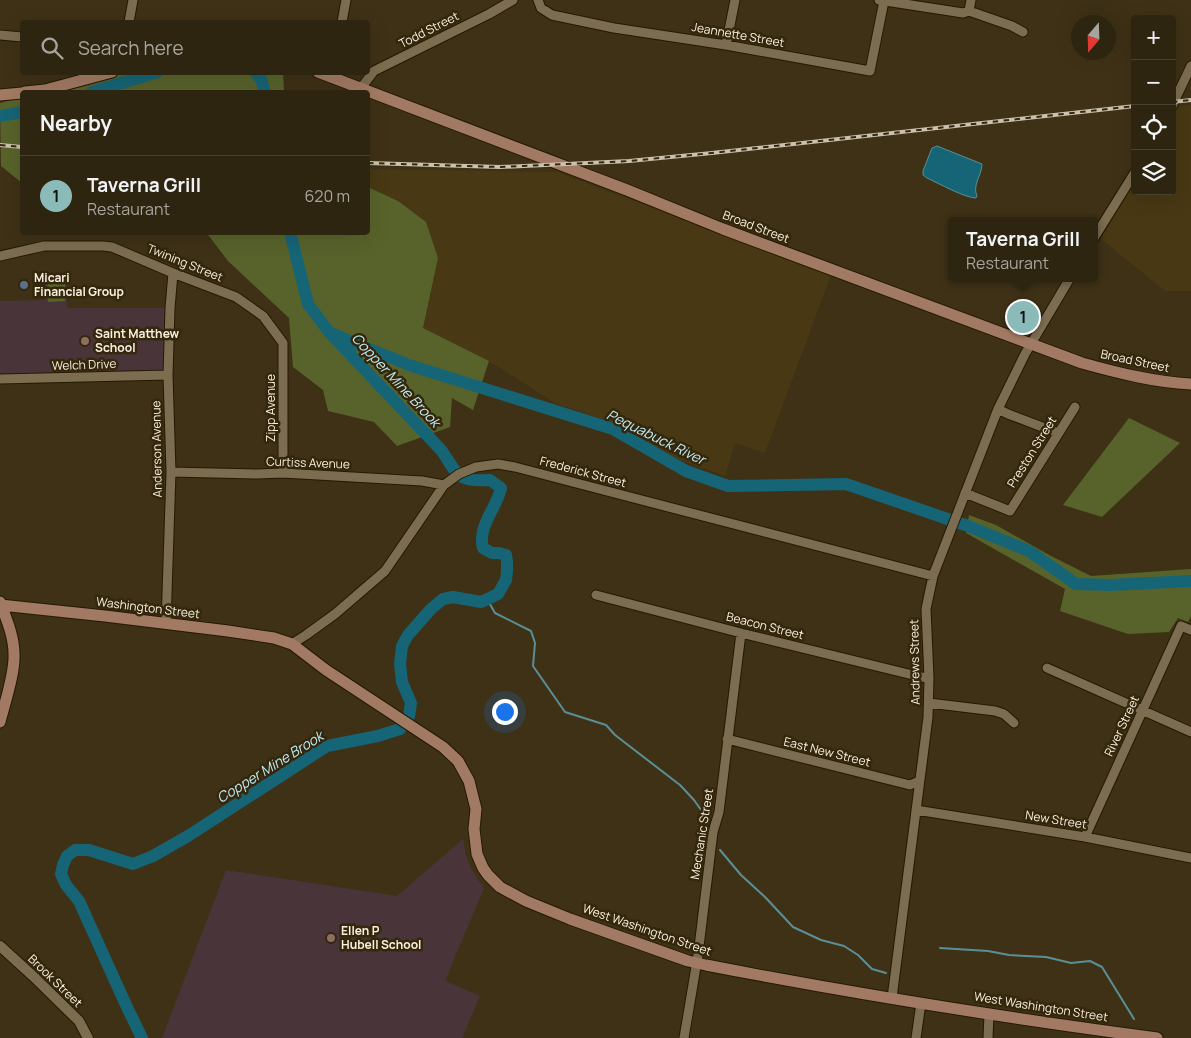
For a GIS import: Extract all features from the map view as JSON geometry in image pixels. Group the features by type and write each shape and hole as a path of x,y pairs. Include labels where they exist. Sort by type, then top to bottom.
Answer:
{"main road":[{"path":"45,90 101,75"},
{"name":"Broad Street","path":"332,75 366,90"},
{"name":"Broad Street","path":"370,91 627,190 729,232 1082,363 1123,374 1191,384"},
{"path":"0,96 20,94"},
{"path":"0,604 7,619 15,652 14,666 0,722"},
{"name":"Washington Street","path":"0,604 221,630 274,638 292,644"},
{"name":"West Washington Street","path":"292,644 326,670 443,747 458,761 469,780 476,809 474,829 477,854 483,868 500,887 526,900 570,919 696,963 1063,1026 1157,1038"}],"street":[{"path":"129,20 133,0"},
{"path":"342,20 346,0"},
{"name":"Todd Street","path":"361,88 374,71 513,0"},
{"name":"Jeannette Street","path":"538,0 541,8 552,15 614,28 726,45 870,71 882,0"},
{"path":"726,45 735,0"},
{"path":"882,0 963,13 969,11 1012,26 1023,32"},
{"path":"969,11 972,0"},
{"path":"0,36 20,37"},
{"path":"1172,105 1191,66"},
{"path":"1098,232 1131,178"},
{"name":"Twining Street","path":"0,256 44,246 104,246 120,250 236,297 263,316 283,344"},
{"name":"Anderson Avenue","path":"166,624 171,472 168,375 173,273"},
{"name":"Andrews Street","path":"892,998 929,703 926,609 933,576 998,409 1031,344 1068,282"},
{"name":"Zipp Avenue","path":"283,344 283,473"},
{"name":"Welch Drive","path":"0,379 168,375"},
{"name":"Preston Street","path":"965,493 1010,511 1075,407"},
{"path":"998,409 1058,433"},
{"name":"Frederick Street","path":"292,644 335,614 384,571 444,485 466,470 485,465 498,464 515,467 933,576"},
{"name":"Curtiss Avenue","path":"171,472 283,473 422,480 444,485"},
{"name":"Beacon Street","path":"596,595 741,633 929,678"},
{"name":"River Street","path":"1085,837 1181,626 1191,630"},
{"name":"Mechanic Street","path":"684,1038 714,832 719,812 741,633"},
{"path":"1047,668 1191,732"},
{"path":"929,703 995,711 1004,714 1014,723"},
{"name":"East New Street","path":"727,740 910,785 919,782"},
{"name":"New Street","path":"916,810 1085,837 1191,858"},
{"name":"Brook Street","path":"0,946 79,1021 88,1038"},
{"path":"916,1038 922,1003"},
{"path":"988,1038 990,1014"}],"shaded area":[{"path":"1191,105 1191,291 1165,291 1101,239 1131,188 1131,195 1176,195 1176,111 1179,106"},
{"path":"370,169 557,172 831,275 765,453 735,443 725,476 674,458 623,426 555,403 489,361 423,328 438,258 398,201 370,188"},
{"name":"Saint Matthew School","path":"66,273 67,308 170,308 168,375 0,379 0,301 45,300 45,274"},
{"name":"Ellen P Hubell School","path":"463,839 466,856 471,868 484,888 445,981 480,996 462,1038 162,1038 226,870 397,896"}],"green space":[{"path":"115,75 283,75 284,90 51,90"},
{"path":"20,98 20,181 1,166 0,103"},
{"path":"370,188 398,201 426,222 438,258 423,328 489,361 473,410 452,398 450,427 397,446 374,422 328,411 323,390 293,367 289,318 228,261 207,235 370,235"},
{"path":"47,275 65,275 65,301 48,302"},
{"path":"1129,418 1180,443 1102,517 1063,505"},
{"path":"969,515 996,525 1091,576 1191,569 1191,616 1188,622 1178,618 1169,632 1128,634 1060,611 1065,589 966,533"}],"water":[{"path":"937,146 982,164 976,184 976,198 959,193 923,175 932,148"}],"waterway":[{"name":"Pequabuck River","path":"99,90 148,75"},
{"name":"Pequabuck River","path":"258,75 264,90"},
{"name":"Pequabuck River","path":"0,116 20,112"},
{"name":"Pequabuck River","path":"291,235 308,304 329,332 412,366 613,429 686,471 728,486 846,484 968,526 1029,551 1076,584 1111,585 1191,581"},
{"name":"Copper Mine Brook","path":"142,1038 79,901 66,885 61,874 67,856 75,850 89,850 133,864 153,856 188,836 327,746 378,736 400,729 409,716 411,703 402,682 400,664 402,646 408,635 431,609 443,599 453,597 481,602 498,594 506,580 506,555 492,553 483,548 482,540 485,525 501,488 490,480 471,480 460,476 442,451 329,332"},
{"path":"487,599 495,613 531,631 535,643 533,666 565,712 606,725 615,735 680,785 706,817"},
{"path":"720,850 741,875 793,927 821,940 844,946 858,955 872,969 886,973"},
{"path":"940,948 1046,957 1071,963 1090,961 1102,967 1134,1019"}],"railway":[{"path":"1176,102 1191,100"},
{"path":"370,163 500,167 629,161 1131,106"},
{"path":"0,145 20,147"}],"place":[{"name":"Micari Financial Group","path":"24,285"},
{"name":"Taverna Grill","path":"1023,317"},
{"name":"Saint Matthew School","path":"85,341"},
{"name":"Ellen P Hubell School","path":"331,938"}]}
